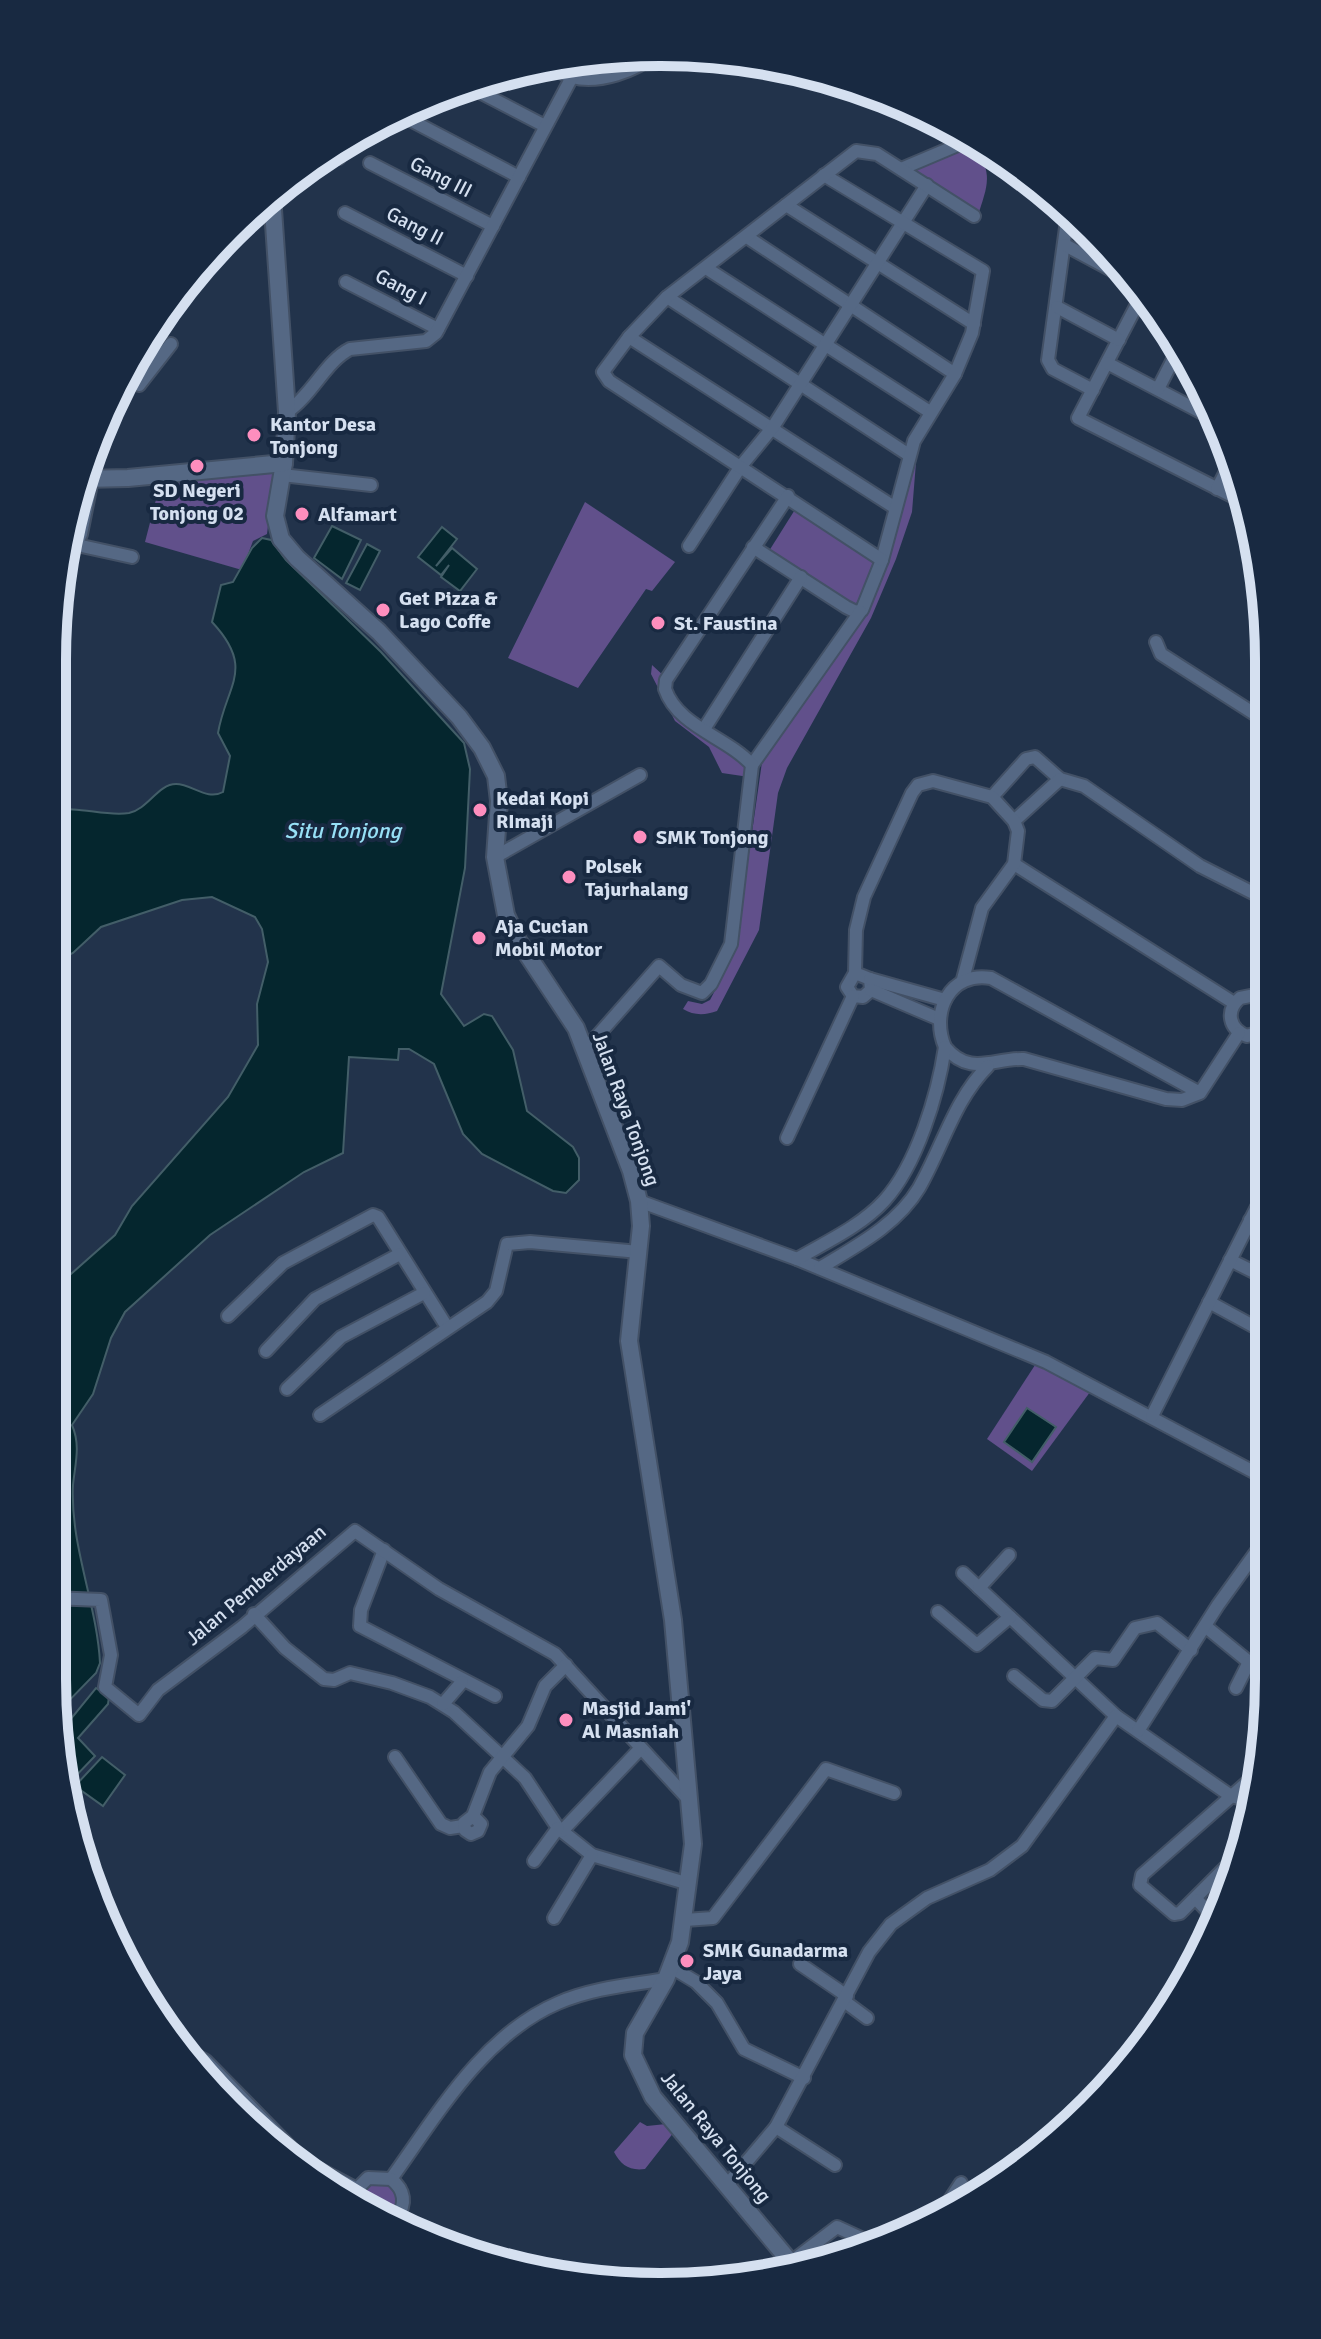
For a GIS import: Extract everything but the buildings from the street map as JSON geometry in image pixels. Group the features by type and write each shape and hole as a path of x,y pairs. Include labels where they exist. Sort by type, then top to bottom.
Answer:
{"main road":[{"name":"Jalan Raya Tonjong","path":"273,211 287,412 283,469 275,516 281,539 297,558 379,632 459,717 482,748 496,776 499,801 495,857 506,915 517,939 576,1028 631,1171 639,1201 639,1252 629,1341 673,1620 692,1803 693,1844 685,1920 668,1973 635,2033 636,2067 653,2097 789,2259"},
{"path":"95,479 283,469"}],"street":[{"path":"565,74 572,78 609,76 640,67"},
{"path":"287,412 312,391 341,353 350,349 426,341 438,329 575,72"},
{"path":"483,94 545,126"},
{"path":"412,121 519,177"},
{"path":"901,169 957,145"},
{"path":"882,560 604,377 606,364 667,297 824,175 862,150 877,154 974,216"},
{"name":"Gang III","path":"370,163 493,226"},
{"path":"584,1051 659,966 691,991 702,993 711,984 731,944 752,765 860,612 882,560 909,455 930,412 955,374 974,324 983,271 824,175"},
{"path":"689,546 741,466 773,427 927,185"},
{"path":"786,205 974,324"},
{"name":"Gang II","path":"345,213 467,276"},
{"path":"1067,227 1049,365 1093,390"},
{"path":"747,237 955,374"},
{"path":"1065,245 1105,266"},
{"path":"706,268 930,412"},
{"name":"Gang I","path":"346,282 438,329"},
{"path":"667,297 909,455"},
{"path":"1137,305 1078,418 1232,496"},
{"path":"1057,307 1119,340"},
{"path":"629,337 894,507"},
{"path":"136,382 139,385 171,344"},
{"path":"1158,389 1173,360"},
{"path":"1107,363 1200,412"},
{"path":"283,469 371,485"},
{"path":"1217,489 1225,474"},
{"path":"752,765 739,751 677,711 665,689 666,680 788,496"},
{"path":"77,545 132,557"},
{"path":"753,547 860,612"},
{"path":"704,729 801,577"},
{"path":"1156,642 1161,654 1255,714"},
{"path":"992,797 1031,757 1039,760 1060,779 1084,786 1200,866 1255,894"},
{"path":"495,857 640,775"},
{"path":"1014,821 1060,779"},
{"path":"787,1138 853,996 847,981 855,973 856,930 864,897 912,793 924,782 933,781 992,797 1014,821 1019,843 1014,864 982,908 963,979 945,1000 939,1019 945,1047 930,1111 894,1188 873,1211 797,1259"},
{"path":"1014,864 1234,1003"},
{"path":"855,973 939,1019"},
{"path":"963,979 981,976 1001,982 1200,1093"},
{"path":"853,996 863,997 871,984"},
{"path":"871,984 945,1000"},
{"path":"1255,996 1247,995 1234,1003 1230,1019 1239,1033 1255,1035"},
{"path":"945,1047 968,1064 988,1066 1024,1059 1166,1099 1182,1100 1200,1093 1239,1033"},
{"path":"820,1268 899,1214 919,1187 959,1103 988,1066"},
{"path":"639,1201 820,1268 1046,1362 1255,1472"},
{"path":"1152,1416 1255,1210"},
{"path":"228,1316 283,1263 370,1215 378,1217 447,1327"},
{"path":"1250,1220 1255,1223"},
{"path":"320,1415 493,1296 507,1244 530,1242 639,1252"},
{"path":"266,1351 315,1299 400,1254"},
{"path":"1230,1260 1255,1272"},
{"path":"287,1389 341,1337 424,1293"},
{"path":"1209,1302 1255,1327"},
{"name":"Jalan Pemberdayaan","path":"66,1598 89,1598 101,1602 111,1655 105,1687 139,1715 160,1688 242,1627 351,1531 439,1589 532,1639 566,1665 692,1803"},
{"path":"384,1550 361,1610 360,1626 462,1682 495,1696"},
{"path":"1138,1731 1255,1554"},
{"path":"979,1588 1009,1555"},
{"path":"963,1573 1116,1716 1231,1796 1243,1799"},
{"path":"938,1612 977,1645 1010,1617"},
{"path":"254,1614 285,1648 324,1679 355,1674 392,1683 443,1704 503,1756 533,1787 560,1830 592,1855 689,1884"},
{"path":"1014,1676 1048,1702 1095,1658 1113,1660 1135,1628 1149,1624 1157,1623 1191,1650"},
{"path":"1205,1626 1255,1664"},
{"path":"1236,1688 1249,1662"},
{"path":"395,1757 441,1824 450,1828 468,1821 485,1781 528,1726 545,1686 566,1665"},
{"path":"443,1704 462,1682"},
{"path":"727,2185 776,2127 869,1952 891,1924 927,1898 990,1870 1022,1846 1116,1716"},
{"path":"534,1861 560,1830 640,1749"},
{"path":"685,1920 713,1918 826,1769 894,1793"},
{"path":"1219,1881 1197,1900 1174,1914 1140,1885 1140,1879 1246,1783"},
{"path":"554,1918 592,1855"},
{"path":"1197,1900 1208,1911"},
{"path":"800,1964 867,2018"},
{"path":"391,2179 465,2079 515,2029 537,2013 586,1993 668,1973 696,1982 717,2003 744,2049 804,2078"},
{"path":"776,2127 835,2165"},
{"path":"359,2191 376,2176 391,2179 402,2192 401,2213"},
{"path":"953,2196 961,2183"},
{"path":"801,2256 837,2227 861,2238"}],"shaded area":[{"path":"961,148 983,161 987,176 979,212 911,168"},
{"path":"917,450 912,512 896,559 871,618 787,768 778,793 759,930 717,1011 691,1013 683,1009 688,1001 702,1004 710,1000 735,952 762,762 882,567 902,515 898,502"},
{"path":"275,470 267,534 253,541 242,570 145,542 161,480"},
{"path":"585,502 675,562 652,591 646,589 578,688 508,658"},
{"path":"796,508 878,561 855,606 769,551"},
{"path":"652,665 665,677 666,697 748,766 749,777 722,773 709,747 675,721 651,674"},
{"path":"1037,1362 1093,1388 1032,1471 987,1439"},
{"path":"640,2122 647,2126 666,2124 674,2132 645,2169 634,2169 626,2166 614,2152"},
{"path":"378,2181 395,2190 398,2202 393,2209 362,2193"}],"water":[{"path":"332,526 361,540 342,579 314,558"},
{"path":"442,527 457,539 436,566 452,548 477,569 460,591 441,577 449,565 441,575 418,557"},
{"name":"Situ Tonjong","path":"262,538 271,540 286,560 381,652 464,743 470,769 465,868 441,994 464,1026 484,1014 492,1016 513,1050 527,1111 573,1147 579,1158 579,1180 566,1193 553,1191 482,1154 463,1134 434,1064 409,1049 399,1049 398,1060 349,1057 343,1153 304,1172 210,1235 125,1312 111,1338 93,1394 72,1425 77,1448 73,1508 100,1663 96,1673 67,1703 66,1278 115,1235 132,1206 228,1097 258,1045 257,1004 268,962 262,929 255,917 212,897 182,900 101,927 66,956 66,810 129,813 142,807 164,788 176,784 211,795 223,792 230,756 218,733 235,665 233,652 212,622 221,585 233,582 252,548"},
{"path":"367,544 380,551 360,590 346,583"},
{"path":"1027,1408 1056,1427 1032,1462 1004,1442"},
{"path":"96,1688 109,1697 108,1704 78,1738 95,1756 74,1777 71,1756 68,1723"},
{"path":"102,1757 125,1775 103,1806 76,1785"}],"place":[{"name":"Kantor Desa Tonjong","path":"254,435"},
{"name":"SD Negeri Tonjong 02","path":"197,466"},
{"name":"Alfamart","path":"302,514"},
{"name":"Get Pizza & Lago Coffe","path":"383,610"},
{"name":"St. Faustina","path":"658,623"},
{"name":"Kedai Kopi RImaji","path":"480,810"},
{"name":"SMK Tonjong","path":"640,837"},
{"name":"Polsek Tajurhalang","path":"569,877"},
{"name":"Aja Cucian Mobil Motor","path":"479,938"},
{"name":"Masjid Jami' Al Masniah","path":"566,1720"},
{"name":"SMK Gunadarma Jaya","path":"687,1961"}]}
